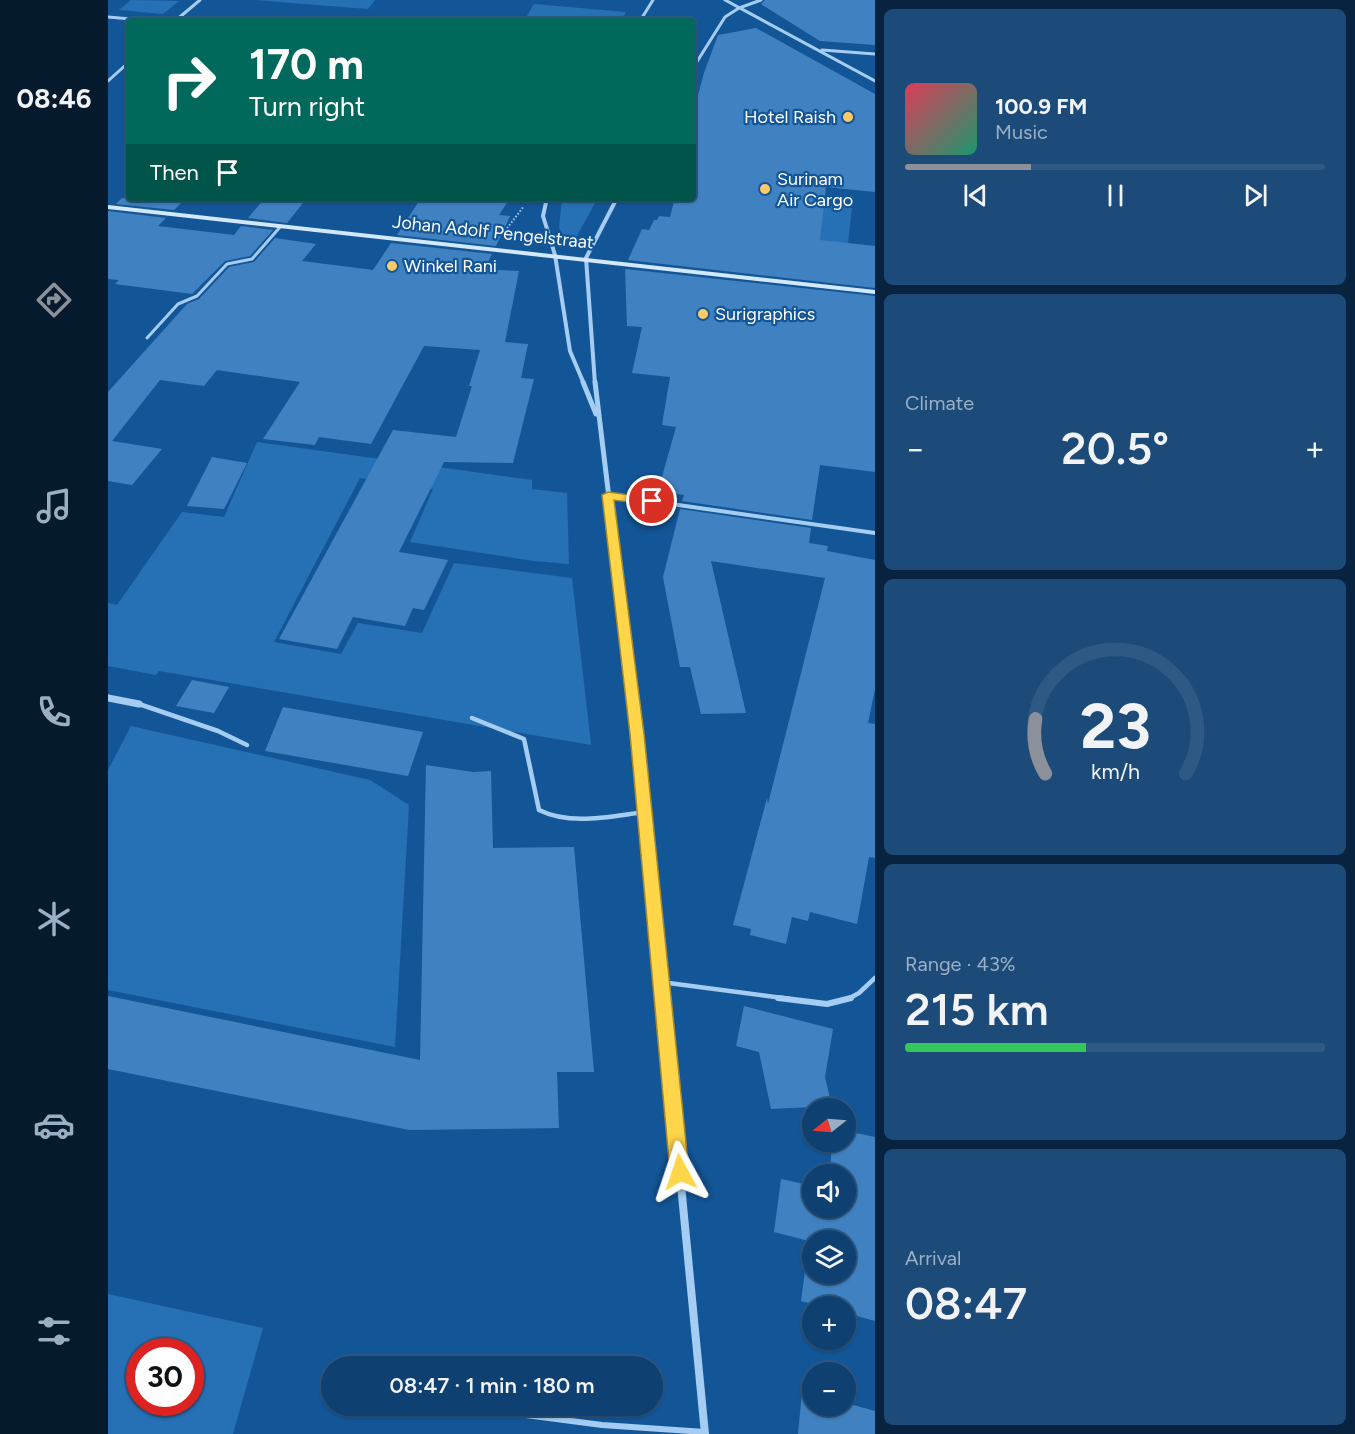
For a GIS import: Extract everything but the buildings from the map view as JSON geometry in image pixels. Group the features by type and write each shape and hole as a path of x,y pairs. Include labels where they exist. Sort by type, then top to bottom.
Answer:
{"main road":[{"name":"Johan Adolf Pengelstraat","path":"108,207 586,258 875,292"}],"street":[{"path":"179,18 200,0"},
{"path":"642,18 653,0"},
{"path":"725,0 875,81"},
{"path":"696,63 725,17 739,8 761,0"},
{"path":"108,17 126,19"},
{"path":"818,50 875,54"},
{"path":"108,81 126,65"},
{"path":"546,201 543,216 555,255 570,351 598,419"},
{"path":"615,201 586,258 598,419 645,812 705,1433"},
{"path":"108,698 140,704"}],"lane":[{"path":"147,338 178,304 197,296 227,264 252,259 281,226"},
{"path":"608,495 875,532"},
{"path":"140,704 218,731 247,745"},
{"path":"472,718 524,739 539,810 544,813 558,819 645,812"},
{"path":"661,982 827,1004 858,996 875,978"},
{"path":"533,1416 602,1425 705,1433"}],"path":[{"path":"491,248 528,201"}],"shaded area":[{"path":"131,0 179,1 163,14 119,10"},
{"path":"255,0 375,0 368,9"},
{"path":"534,4 626,12 623,18 526,18"},
{"path":"750,198 852,208 845,270"},
{"path":"562,201 596,201 574,241 566,239 559,228"},
{"path":"257,442 532,480 532,489 567,493 569,564 534,561 410,542 433,489 360,478 274,642 341,654 358,623 422,633 454,563 572,578 591,745 159,671 156,675 108,666 108,603 117,605 182,512 224,517"},
{"path":"131,726 370,780 409,805 395,1047 108,990 108,770"},
{"path":"108,1294 263,1328 233,1434 108,1434"}],"place":[{"name":"Hotel Raish","path":"848,117"},
{"name":"Surinam Air Cargo","path":"765,189"},
{"name":"Winkel Rani","path":"392,266"},
{"name":"Surigraphics","path":"703,314"}],"route":[{"path":"652,501 608,495 637,734 680,1172"}]}
